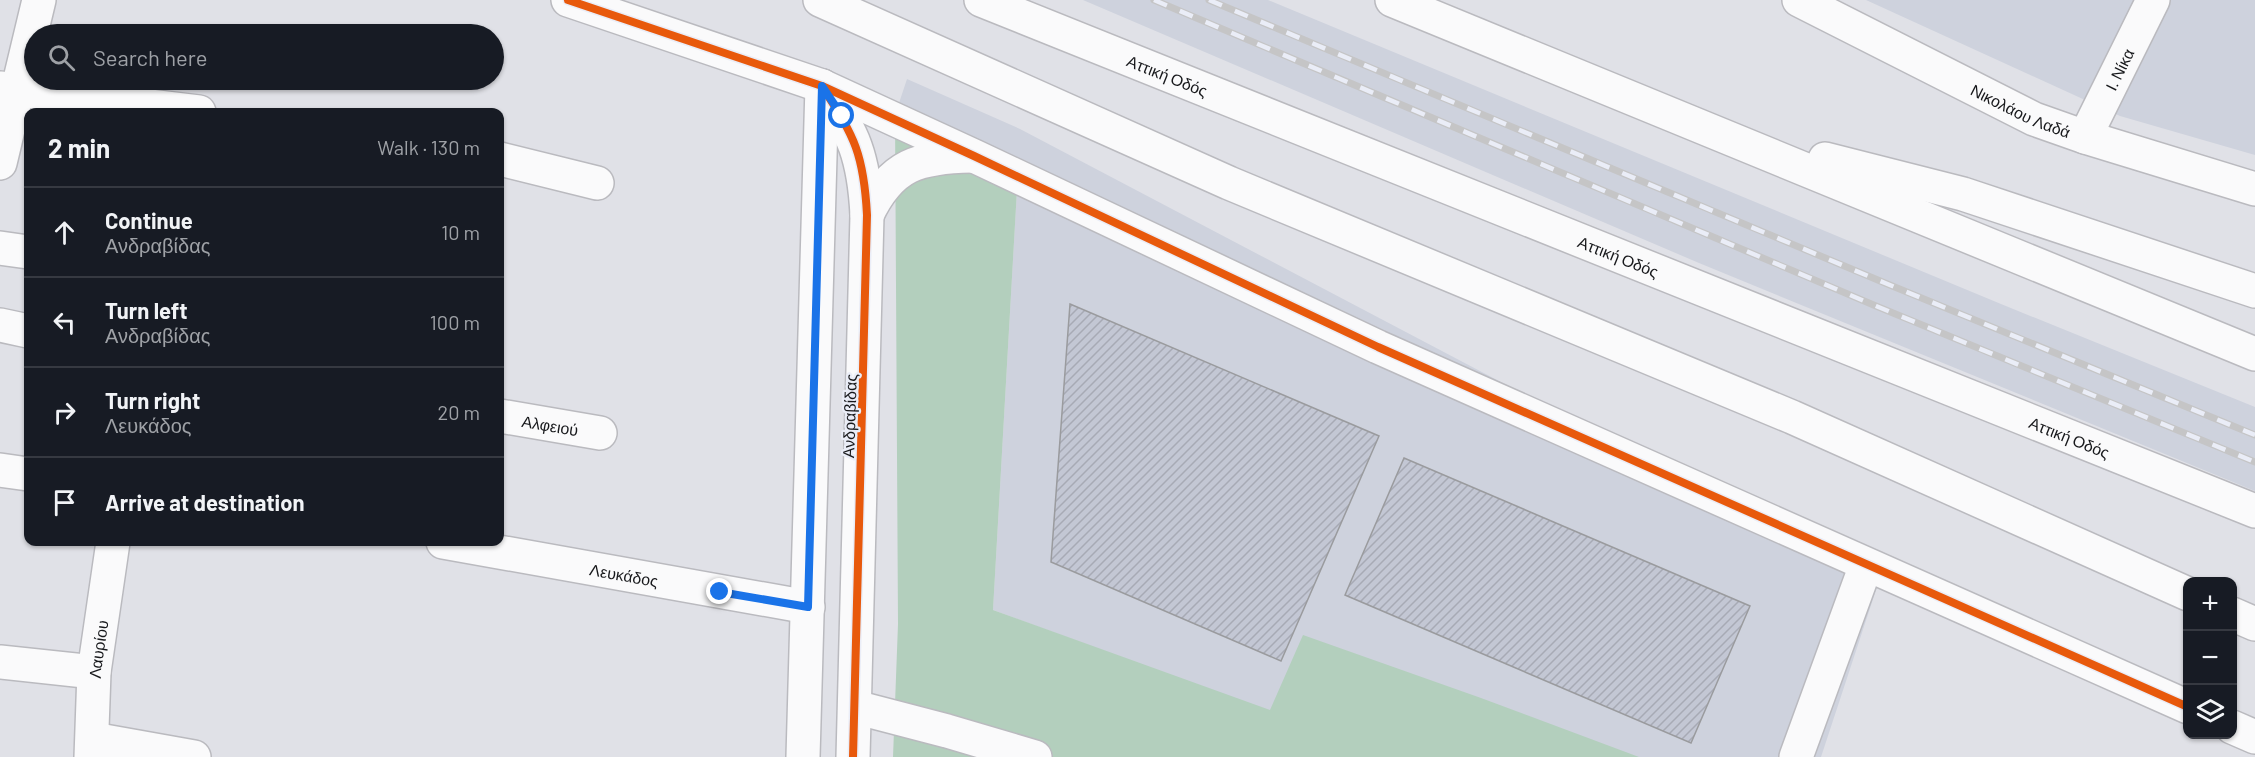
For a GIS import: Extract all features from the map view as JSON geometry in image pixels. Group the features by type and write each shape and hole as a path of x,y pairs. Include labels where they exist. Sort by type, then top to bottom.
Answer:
{"main road":[{"path":"31,24 39,0"},
{"path":"568,0 822,86 1378,346 1866,566 2183,705"},
{"path":"820,0 1229,183 1792,417 2183,592"},
{"name":"Αττική Οδός","path":"981,0 2255,511"},
{"path":"1392,0 2255,354"},
{"name":"Νικολάου Λαδά","path":"1799,0 2034,118 2085,137 2255,189"},
{"name":"Ι. Νίκα","path":"2085,137 2153,0"},
{"path":"0,163 8,89 24,43"},
{"path":"803,757 822,86"},
{"name":"Ανδραβίδας","path":"822,86 842,116 857,146 866,180 853,757"},
{"path":"8,89 166,108"},
{"path":"1713,131 1963,194 2255,291"},
{"path":"867,215 877,194 892,177 915,163 945,156 974,156"},
{"path":"504,160 597,183"},
{"path":"0,248 24,251"},
{"path":"0,326 24,330"},
{"name":"Αλφειού","path":"504,417 600,433"},
{"path":"0,470 24,473"},
{"name":"Λαυρίου","path":"92,748 94,672 112,546"},
{"name":"Λευκάδος","path":"465,546 808,607"},
{"path":"1796,757 1866,566"},
{"path":"2237,616 2255,624"},
{"path":"0,662 94,672"},
{"path":"855,707 1035,757"},
{"path":"2237,729 2255,737"},
{"path":"92,748 194,757"}],"shaded area":[{"path":"1083,0 1268,0 2255,407 2255,491 1699,263"},
{"path":"1866,0 2255,0 2255,155 2120,116"},
{"path":"907,79 1020,129 1879,581 1821,757 1393,757 993,610 1018,172 895,115"}],"green space":[{"path":"895,115 1018,172 993,610 1270,710 1303,635 1639,757 893,757 898,624"}],"building":[{"path":"1070,304 1379,436 1281,661 1051,562"},
{"path":"1404,458 1750,606 1691,743 1345,595"}],"railway":[{"path":"1154,0 1876,306 2255,462"},
{"path":"1209,0 2255,435"}],"cycle path":[{"path":"568,0 822,86 1378,347 2183,705"},
{"path":"822,87 843,119 856,147 866,195 867,215 853,757"}],"route":[{"path":"720,592 808,607 822,86 842,116"}]}
